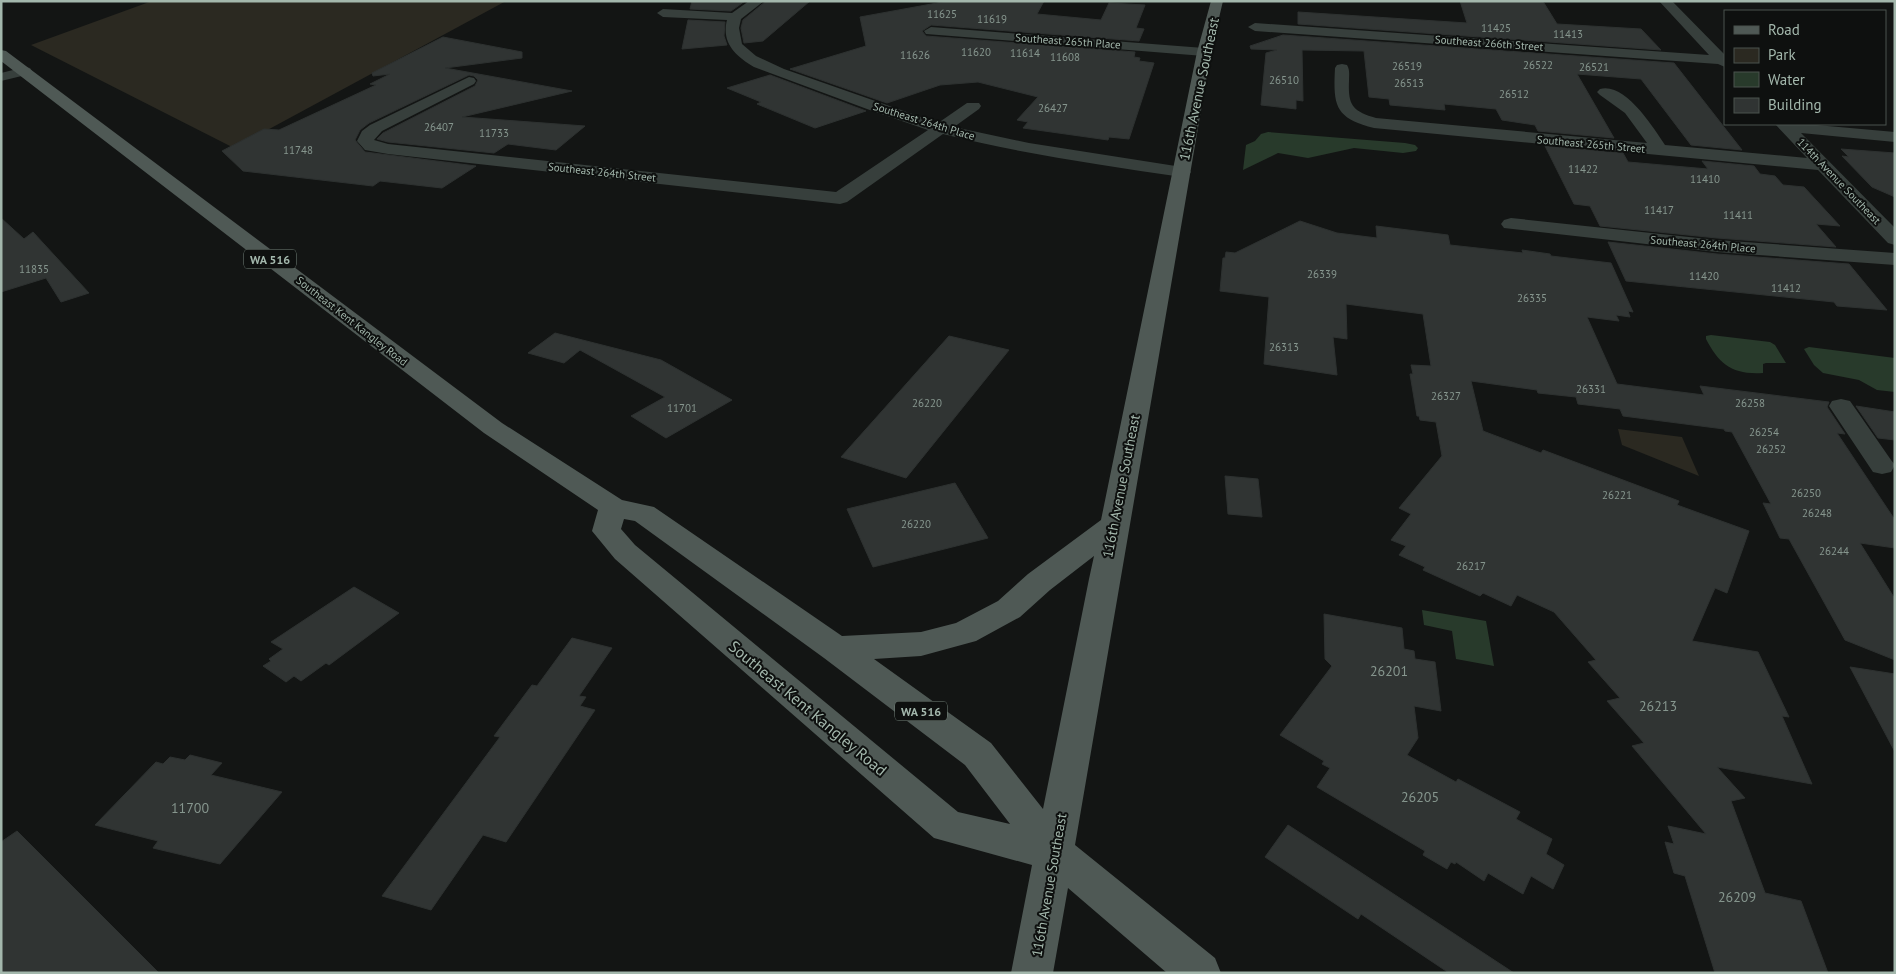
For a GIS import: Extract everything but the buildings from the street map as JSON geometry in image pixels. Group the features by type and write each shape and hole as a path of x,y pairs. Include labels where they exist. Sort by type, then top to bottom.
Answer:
{"main road":[{"name":"116th Avenue Southeast","path":"1032,973 1114,525 1204,52 1217,1"},
{"name":"Southeast Kent Kangley Road","path":"1,54 493,428 613,507 644,514 836,648 978,754 1055,853 1200,973"},
{"name":"Southeast Kent Kangley Road","path":"613,507 606,531 625,552 947,826 1055,853"},
{"path":"836,648 921,644 964,633 1009,610 1039,582 1114,525"}],"street":[{"path":"663,13 735,17 758,1"},
{"path":"1665,1 1723,62"},
{"name":"Southeast 264th Place","path":"735,17 731,34 736,45 747,56 766,66 849,98 939,128 1044,150 1182,172"},
{"name":"Southeast 266th Street","path":"1256,27 1723,62"},
{"name":"Southeast 265th Place","path":"931,31 1204,52"},
{"name":"Southeast 265th Street","path":"1342,68 1341,101 1344,108 1360,119 1393,126 1823,165"},
{"path":"1,76 25,71"},
{"name":"Southeast 264th Street","path":"469,81 376,128 368,134 366,141 372,146 388,149 840,198 939,128"},
{"path":"1605,92 1621,100 1632,110 1660,150"},
{"path":"939,128 973,106"},
{"path":"1785,126 1895,137"},
{"name":"114th Avenue Southeast","path":"1785,126 1895,239"},
{"name":"Southeast 264th Place","path":"1511,224 1717,246 1895,259"},
{"path":"1841,406 1891,472"}],"green space":[{"path":"152,1 506,1 234,148 31,45"},
{"path":"1618,429 1682,437 1699,476 1622,445"}],"water":[{"path":"1268,132 1405,143 1415,145 1418,148 1416,151 1403,153 1354,148 1308,158 1278,153 1243,170 1246,145 1255,141 1261,134"},
{"path":"1706,336 1770,342 1775,345 1786,363 1763,364 1763,373 1735,370 1722,361 1711,348"},
{"path":"1809,347 1895,358 1895,392 1877,390 1859,380 1823,373 1814,365 1804,349"},
{"path":"1422,610 1486,621 1494,666 1456,659 1452,631 1424,625"}]}
